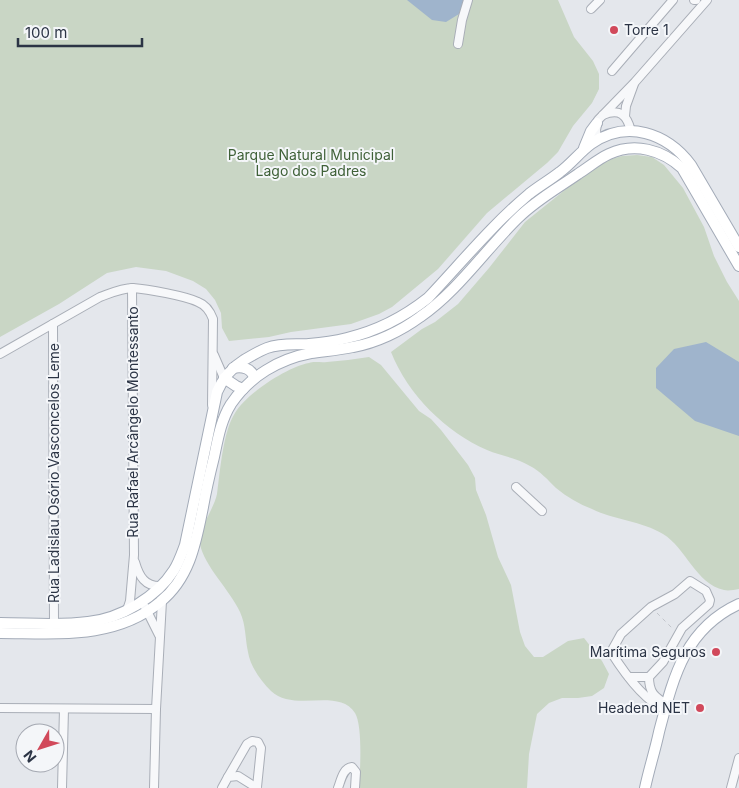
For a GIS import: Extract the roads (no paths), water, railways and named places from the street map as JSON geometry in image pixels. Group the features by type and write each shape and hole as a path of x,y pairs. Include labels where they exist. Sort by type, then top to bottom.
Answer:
{"main road":[{"path":"583,151 591,131 600,119"},
{"path":"625,149 631,131"},
{"path":"0,623 98,621 127,610 161,586 175,569 185,545 212,414 218,392 227,372 266,348 346,338 374,330 413,310 428,298 507,214 531,192 562,171 597,140 631,131 645,132 662,139 682,153 700,179 739,247"},
{"path":"597,140 610,153"},
{"path":"0,633 92,631 118,626 146,612 162,600 182,576 190,562 196,543 223,420 231,405 254,378 277,363 291,358 370,343 419,318 437,304 519,217 541,199 610,153 640,148 655,151 682,168 739,266"},
{"path":"227,372 240,366 249,370 254,378"},
{"path":"227,372 236,386 244,389"},
{"path":"644,788 679,665 692,644 714,619 739,604"}],"street":[{"path":"458,44 468,0"},
{"path":"591,9 600,0"},
{"path":"612,71 673,0"},
{"path":"597,140 600,119 635,82 697,2 707,0"},
{"path":"631,131 625,116 626,106 635,82"},
{"path":"600,119 613,112 625,116"},
{"path":"0,354 100,297 115,291 132,288 149,290 198,302 206,306 213,319 212,414"},
{"name":"Rua Rafael Arcângelo Montessanto","path":"127,610 130,602 134,555 132,288"},
{"name":"Rua Ladislau Osório Vasconcelos Leme","path":"54,324 54,623"},
{"path":"213,353 227,372"},
{"path":"516,487 542,511"},
{"name":"Rua Rafael Arcângelo Montessanto","path":"134,555 142,578 154,586 161,586"},
{"path":"629,677 649,677 663,662 678,634 708,604 710,600 706,591 690,581 675,594 651,607 621,634 611,652 629,677 655,706 666,707"},
{"path":"146,598 146,612 152,620 159,637"},
{"path":"154,788 162,600"},
{"path":"649,677 650,690 666,707"},
{"path":"0,708 156,709"},
{"path":"62,788 64,709"},
{"path":"222,788 228,777 247,744 252,740 258,742 261,748 257,787 238,776 228,777"},
{"path":"731,788 739,758"},
{"path":"338,788 345,770 352,767 356,772 355,788"}],"water":[{"path":"407,0 468,0 459,14 446,22 432,20"},
{"path":"706,342 739,362 739,436 695,421 656,388 656,368 674,349"}],"place":[{"name":"Torre 1","path":"614,30"},
{"name":"Marítima Seguros","path":"716,652"},
{"name":"Headend NET","path":"700,708"}],"park label":[{"name":"Parque Natural Municipal Lago dos Padres","path":"311,164"}]}
